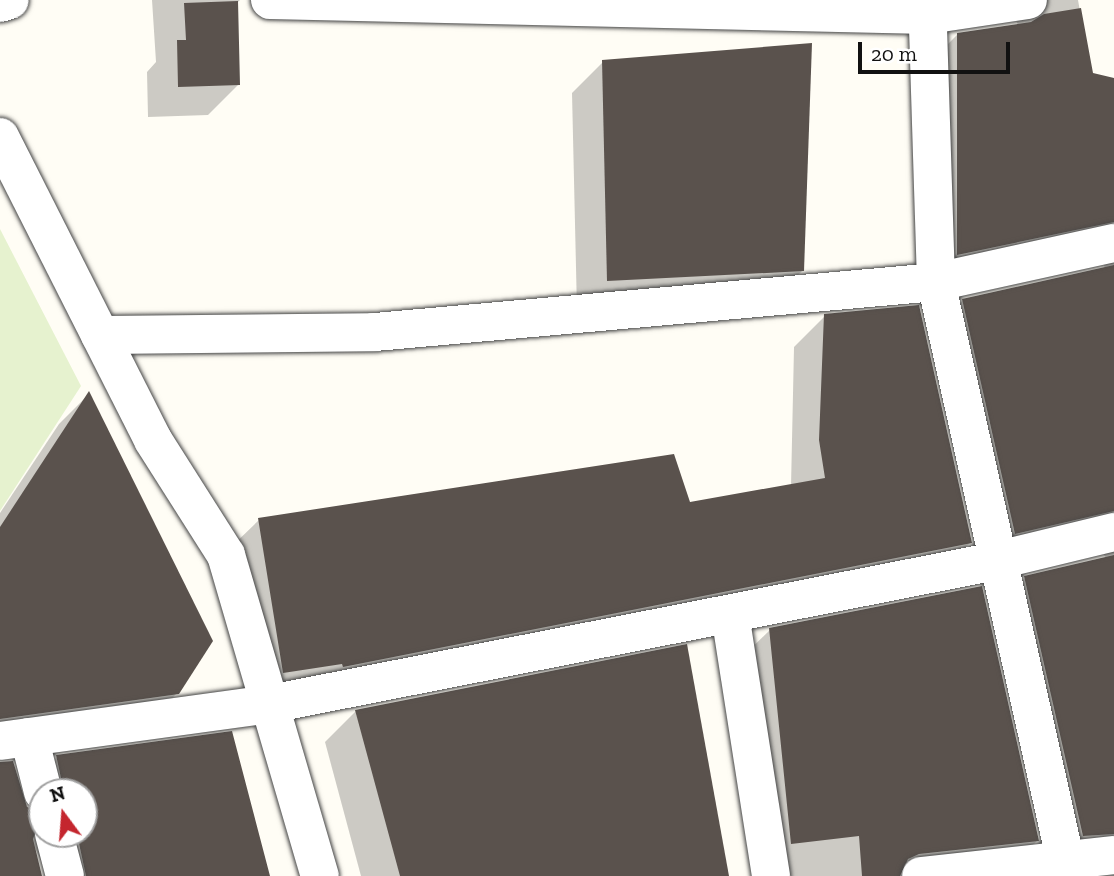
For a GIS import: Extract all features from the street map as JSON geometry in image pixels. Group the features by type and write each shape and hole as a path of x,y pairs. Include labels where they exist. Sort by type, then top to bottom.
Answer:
{"street":[{"path":"0,3 10,0"},
{"path":"270,0 928,8 1028,0"},
{"path":"928,8 936,282 1069,867"},
{"path":"0,136 153,440 226,555 320,876"},
{"path":"100,335 375,332 936,282 1114,243"},
{"path":"35,778 14,739 270,705 1001,559 1114,532"},
{"path":"730,614 771,876"},
{"path":"58,848 65,876"},
{"path":"921,876 1069,867 1114,855"}],"green space":[{"path":"0,229 81,386 0,511"}],"building":[{"path":"238,1 240,85 178,87 177,40 186,40 184,3"},
{"path":"1081,8 1093,73 1114,78 1114,222 957,255 957,33 1031,22 1044,14"},
{"path":"812,43 804,271 607,281 602,60"},
{"path":"1114,265 1114,511 1015,534 962,299"},
{"path":"919,305 972,543 343,667 342,664 283,673 258,518 674,454 690,502 825,478 819,440 824,314"},
{"path":"89,391 213,641 179,694 0,719 0,527"},
{"path":"1114,555 1114,834 1083,836 1024,576"},
{"path":"982,586 1039,841 919,854 908,859 900,876 862,876 859,836 791,844 769,628"},
{"path":"687,644 729,876 400,876 355,710"},
{"path":"232,731 270,876 86,876 80,848 98,848 98,778 61,778 56,755"},
{"path":"13,761 28,807 28,848 35,848 42,876 0,876 0,762"}]}
